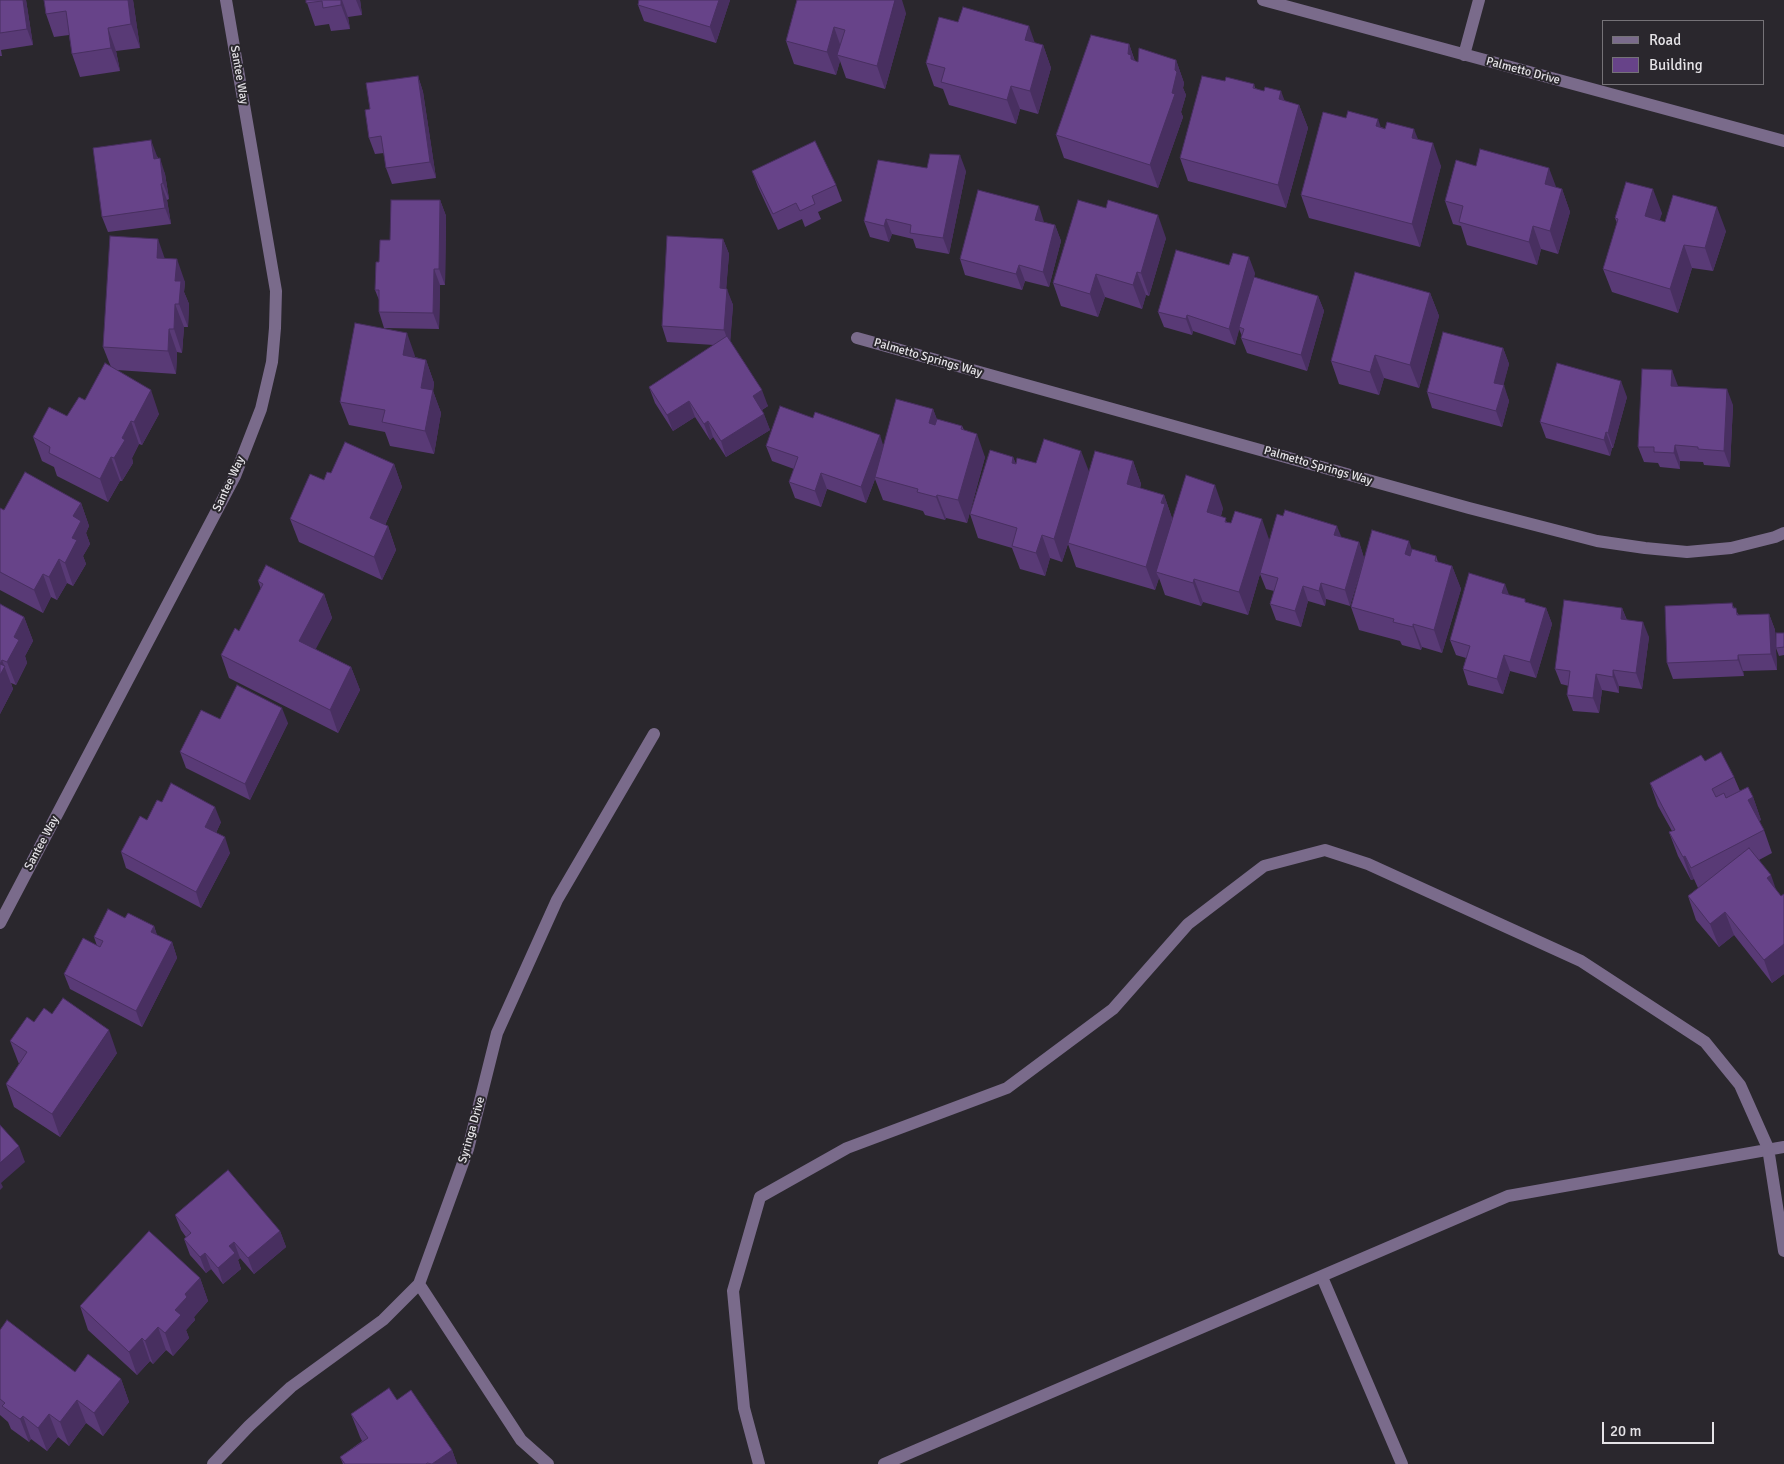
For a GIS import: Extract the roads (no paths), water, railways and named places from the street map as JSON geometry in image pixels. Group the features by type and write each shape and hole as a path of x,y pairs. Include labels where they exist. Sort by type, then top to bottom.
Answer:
{"street":[{"name":"Santee Way","path":"0,923 235,476 261,409 272,362 276,291 226,0"},
{"name":"Palmetto Drive","path":"1263,0 1784,141"},
{"path":"1464,55 1479,0"},
{"name":"Palmetto Springs Way","path":"857,338 1459,506 1597,541 1687,552 1731,548 1784,533"},
{"name":"Syringa Drive","path":"212,1464 291,1387 384,1320 419,1284 468,1149 497,1033 557,900 654,734"},
{"path":"759,1464 744,1408 733,1291 760,1197 846,1148 1007,1088 1113,1009 1188,924 1264,866 1325,850 1368,864 1581,961 1706,1042 1740,1085 1768,1148 1784,1252"},
{"path":"884,1464 1508,1196 1768,1148 1784,1147"},
{"path":"1322,1277 1402,1464"},
{"path":"419,1284 521,1440 548,1464"}]}
